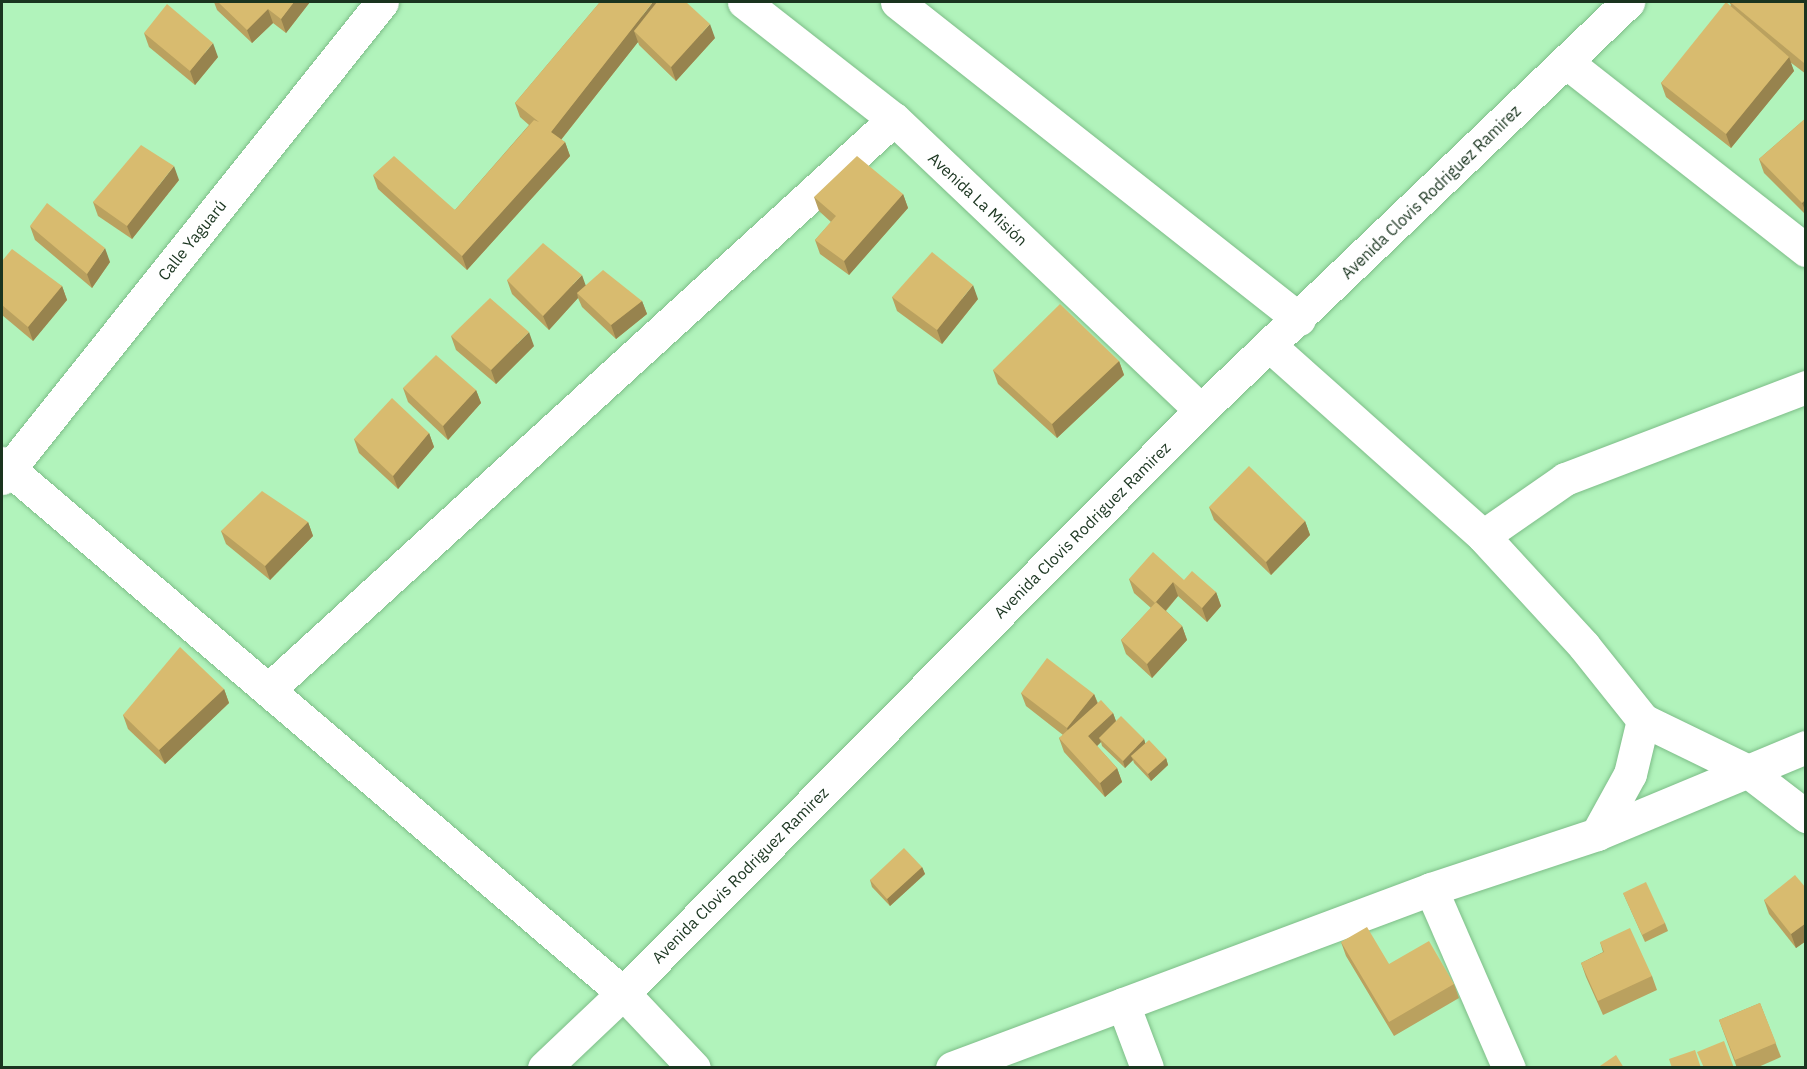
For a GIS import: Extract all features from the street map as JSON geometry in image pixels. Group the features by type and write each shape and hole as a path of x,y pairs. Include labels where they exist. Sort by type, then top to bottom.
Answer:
{"street":[{"name":"Calle Yaguarú","path":"4,470 382,2"},
{"name":"Avenida La Misión","path":"744,2 894,119 1201,410"},
{"path":"897,2 1299,319"},
{"name":"Avenida Clovis Rodriguez Ramirez","path":"544,1068 623,993 1201,410 1299,319 1628,2"},
{"path":"1566,62 1806,250"},
{"path":"268,690 894,119"},
{"path":"1270,346 1483,536 1584,646 1643,720 1746,770 1806,816"},
{"path":"1483,536 1564,479 1806,387"},
{"path":"4,470 268,690 623,993 694,1068"},
{"path":"1597,834 1630,774 1643,720"},
{"path":"952,1068 1431,889 1597,834 1746,770 1806,747"},
{"path":"1431,889 1509,1068"},
{"path":"1123,1005 1147,1068"}],"building":[{"path":"218,2 294,2 281,19 268,9 247,30"},
{"path":"600,2 653,2 551,132 565,142 462,256 373,175 394,156 455,210 534,120 539,122 515,103"},
{"path":"657,2 686,2 710,24 671,67 634,31"},
{"path":"1726,2 1789,57 1726,134 1661,83"},
{"path":"1730,2 1806,2 1806,62 1804,63"},
{"path":"167,4 213,43 190,71 144,33"},
{"path":"1806,118 1806,199 1802,203 1759,159"},
{"path":"141,145 174,166 127,226 93,202"},
{"path":"857,156 903,194 844,261 815,240 836,216 814,197"},
{"path":"47,203 105,248 87,274 30,226"},
{"path":"543,243 582,275 543,316 507,280"},
{"path":"12,249 62,286 28,327 2,305 2,261"},
{"path":"932,252 973,285 937,330 892,297"},
{"path":"603,270 642,301 611,325 577,293"},
{"path":"490,298 529,332 491,370 451,336"},
{"path":"1060,304 1119,361 1052,424 993,370"},
{"path":"436,355 476,390 443,426 403,388"},
{"path":"392,398 429,433 393,476 354,439"},
{"path":"1249,466 1305,521 1266,562 1209,507"},
{"path":"262,491 308,522 265,566 221,531"},
{"path":"1153,552 1184,580 1192,571 1216,592 1202,608 1173,582 1155,603 1129,579"},
{"path":"1156,602 1182,626 1147,664 1121,640"},
{"path":"180,647 224,689 159,750 123,715"},
{"path":"1047,658 1094,694 1067,728 1021,693"},
{"path":"1101,700 1113,713 1088,736 1117,768 1100,783 1059,738"},
{"path":"1121,716 1144,739 1123,761 1099,738"},
{"path":"1149,740 1166,758 1148,774 1131,756"},
{"path":"904,848 922,867 887,899 870,880"},
{"path":"1795,875 1806,888 1806,923 1791,934 1764,900"},
{"path":"1646,882 1665,923 1642,935 1623,893"},
{"path":"1367,927 1389,964 1429,941 1454,984 1389,1022 1341,942"},
{"path":"1630,928 1652,976 1598,1001 1581,963 1604,952 1600,942"},
{"path":"1760,1003 1776,1043 1735,1060 1719,1020"},
{"path":"1724,1041 1734,1068 1704,1068 1697,1052"},
{"path":"1695,1050 1701,1068 1672,1068 1669,1059"},
{"path":"1616,1055 1624,1068 1597,1068"}]}
